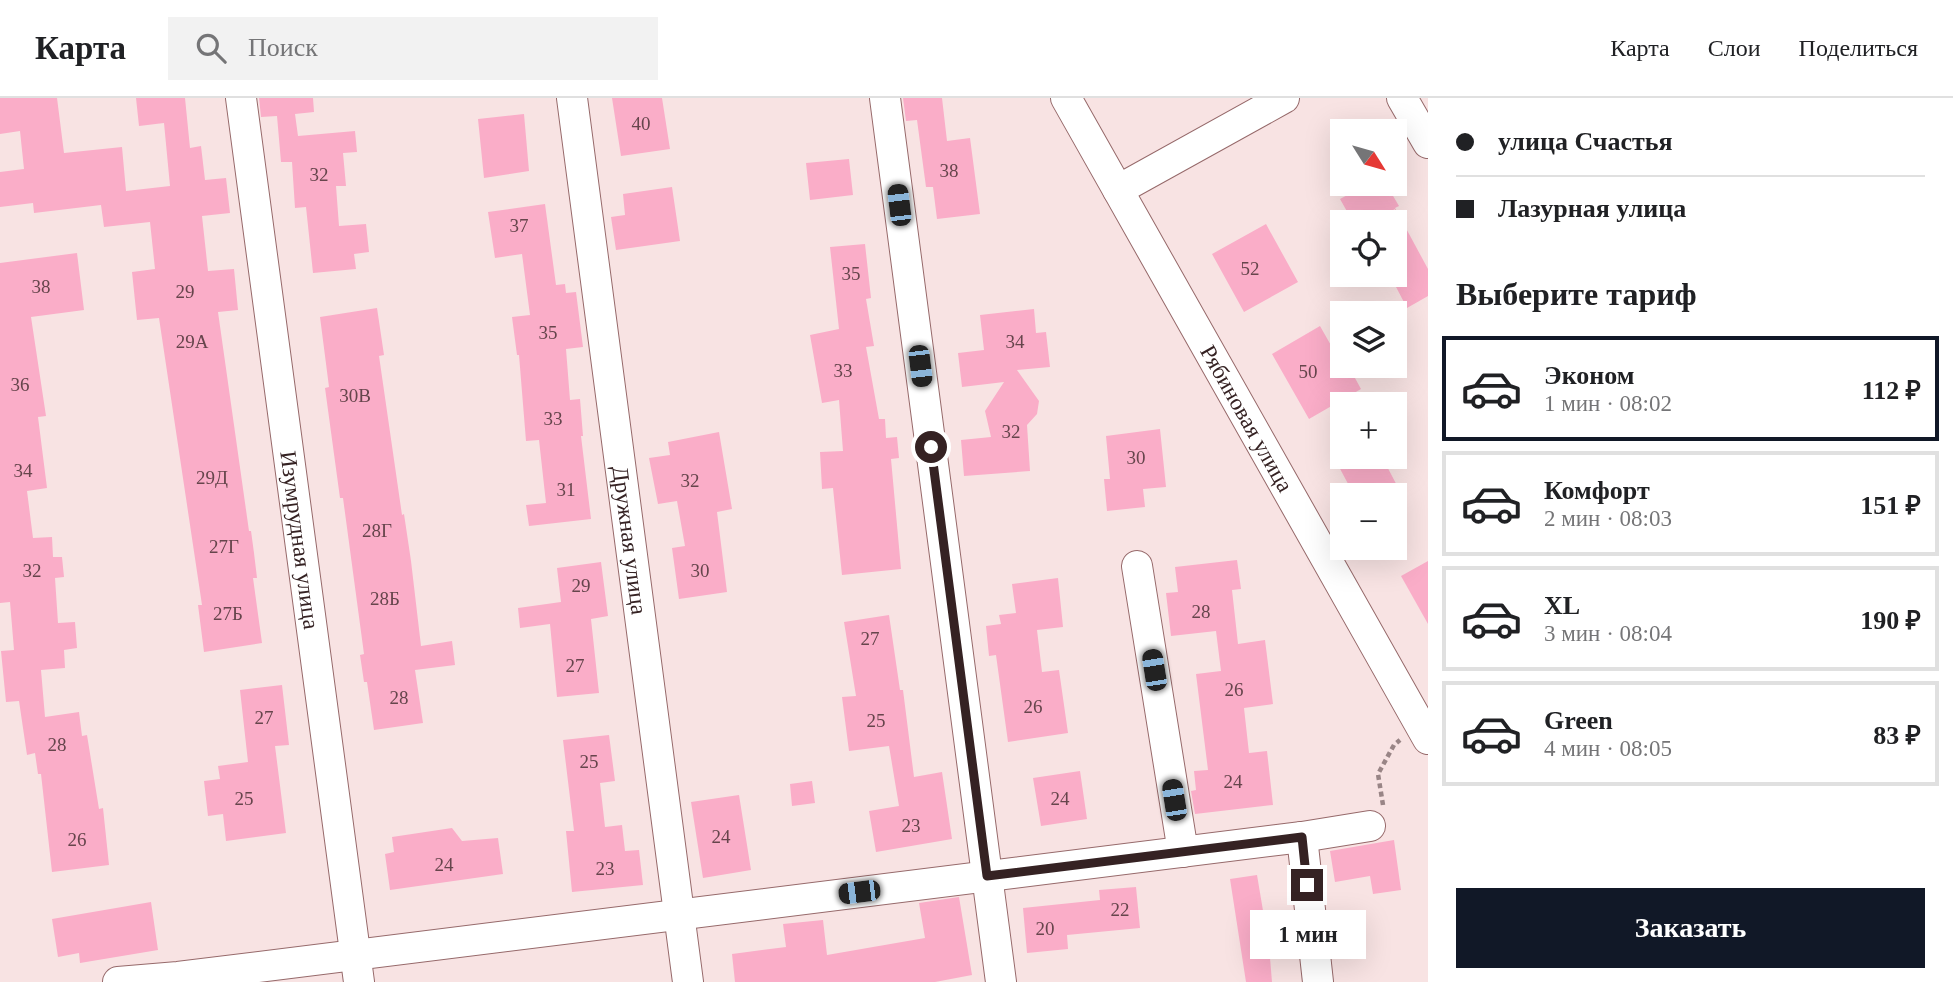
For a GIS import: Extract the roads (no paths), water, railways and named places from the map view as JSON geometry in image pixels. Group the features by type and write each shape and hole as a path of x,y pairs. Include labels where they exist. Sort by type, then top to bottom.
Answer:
{"street":[{"name":"Изумрудная улица","path":"241,98 357,968"},
{"name":"Дружная улица","path":"572,98 688,982"},
{"path":"885,98 1001,982"},
{"name":"Рябиновая улица","path":"1066,98 1423,722"},
{"path":"1118,190 1284,98"},
{"path":"1402,98 1428,143"},
{"path":"1138,566 1182,852"},
{"path":"118,982 357,968 679,914 1302,837 1377,817"},
{"path":"1302,837 1318,982"}]}
